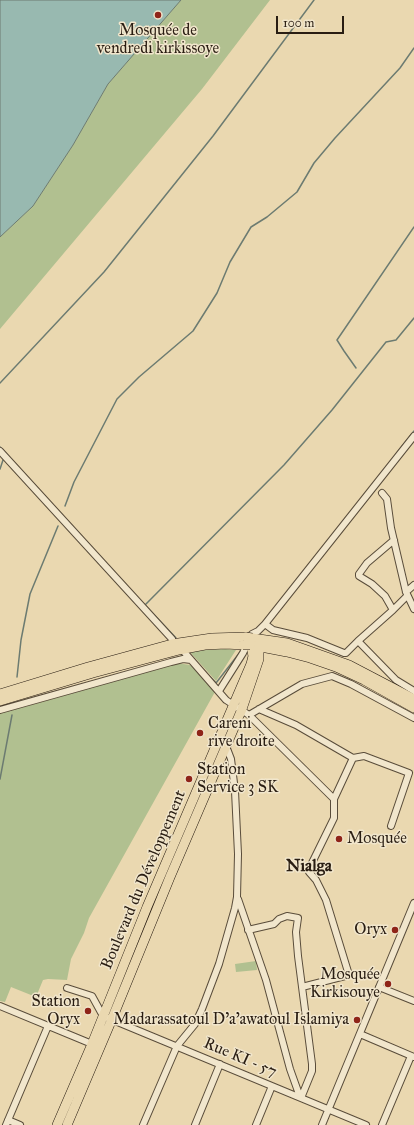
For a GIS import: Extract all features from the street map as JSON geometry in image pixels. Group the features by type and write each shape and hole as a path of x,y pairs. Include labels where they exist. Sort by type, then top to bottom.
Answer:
{"highway":[{"path":"250,642 310,658 336,667 364,680 414,708"},
{"path":"4,696 179,650 204,645 250,642 287,643 328,657 349,665 414,699"},
{"name":"Boulevard du Développement","path":"67,1125 108,1018 170,877 200,796 237,707 259,659 250,642"},
{"name":"Boulevard du Développement","path":"210,772 226,746 253,658 250,642"},
{"path":"259,659 266,653 276,650"},
{"name":"Boulevard du Développement","path":"57,1125 92,1044 108,1018"}],"street":[{"path":"219,691 243,653 252,634 266,624 414,436"},
{"path":"0,451 172,639"},
{"path":"382,493 387,499 394,540 407,594 414,609"},
{"path":"393,610 385,596 359,574 367,563 394,540"},
{"path":"266,624 273,630 307,638 344,653 393,610 414,585"},
{"path":"358,640 396,680 414,691"},
{"path":"185,653 226,700 249,715 334,799"},
{"path":"0,710 171,662 183,659 191,660"},
{"path":"249,715 302,684 332,676 351,684 414,718"},
{"path":"259,708 296,725 353,758 364,756 409,773 391,826"},
{"path":"144,1125 177,1046 195,1024 214,981 225,946 237,897 238,854 234,774 232,759 226,746"},
{"path":"302,987 349,975 326,900 316,880 309,872 309,869 334,818 334,799 353,758"},
{"path":"237,897 266,980 290,1069 300,1098"},
{"path":"322,1125 414,906"},
{"path":"248,930 274,924 279,919 288,916 298,917 296,932 312,1064 312,1071 300,1098"},
{"path":"379,987 414,1002"},
{"path":"67,988 92,996 108,1018"},
{"path":"0,1006 92,1044"},
{"name":"Rue KI - 57","path":"108,1018 366,1125"},
{"path":"20,1125 7,1123 48,1026"},
{"path":"360,1034 412,1057 382,1125"},
{"path":"196,1125 220,1064"},
{"path":"256,1125 272,1086"}],"green space":[{"path":"181,0 270,0 202,89 0,329 0,237 33,206 73,145 108,84"},
{"path":"225,649 236,650 216,681 189,651"},
{"path":"177,663 190,665 216,690 89,918 84,933 71,959 67,980 43,980 36,997 11,987 5,1002 0,1001 0,712 24,707"},
{"path":"256,961 257,970 236,972 235,964"}],"water":[{"path":"0,0 181,0 108,84 73,145 33,206 0,237"}],"waterway":[{"path":"0,383 104,272 213,136 314,0"},
{"path":"65,506 74,482 117,399 139,377 193,331 217,293 230,262 251,227 267,217 297,192 314,163 335,138 400,68 414,48"},
{"path":"356,368 337,340 414,227"},
{"path":"145,605 284,465 332,410 386,342 396,340 414,318"},
{"path":"396,454 414,431"},
{"path":"0,447 139,599"},
{"path":"0,469 3,460"},
{"path":"17,677 21,640 30,594 58,526"},
{"path":"144,604 176,638"},
{"path":"199,665 216,683 241,651"},
{"path":"0,779 12,715"}],"place":[{"name":"Mosquée de vendredi kirkissoye","path":"158,15"},
{"name":"Careni rive droite","path":"200,733"},
{"name":"Station Service 3 SK","path":"189,779"},
{"name":"Mosquée","path":"339,839"},
{"name":"Oryx","path":"395,930"},
{"name":"Mosquée Kirkisouye","path":"388,984"},
{"name":"Station Oryx","path":"88,1011"},
{"name":"Madarassatoul D'a'awatoul Islamiya","path":"357,1020"}],"district":[{"name":"Nialga","path":"309,867"}]}
